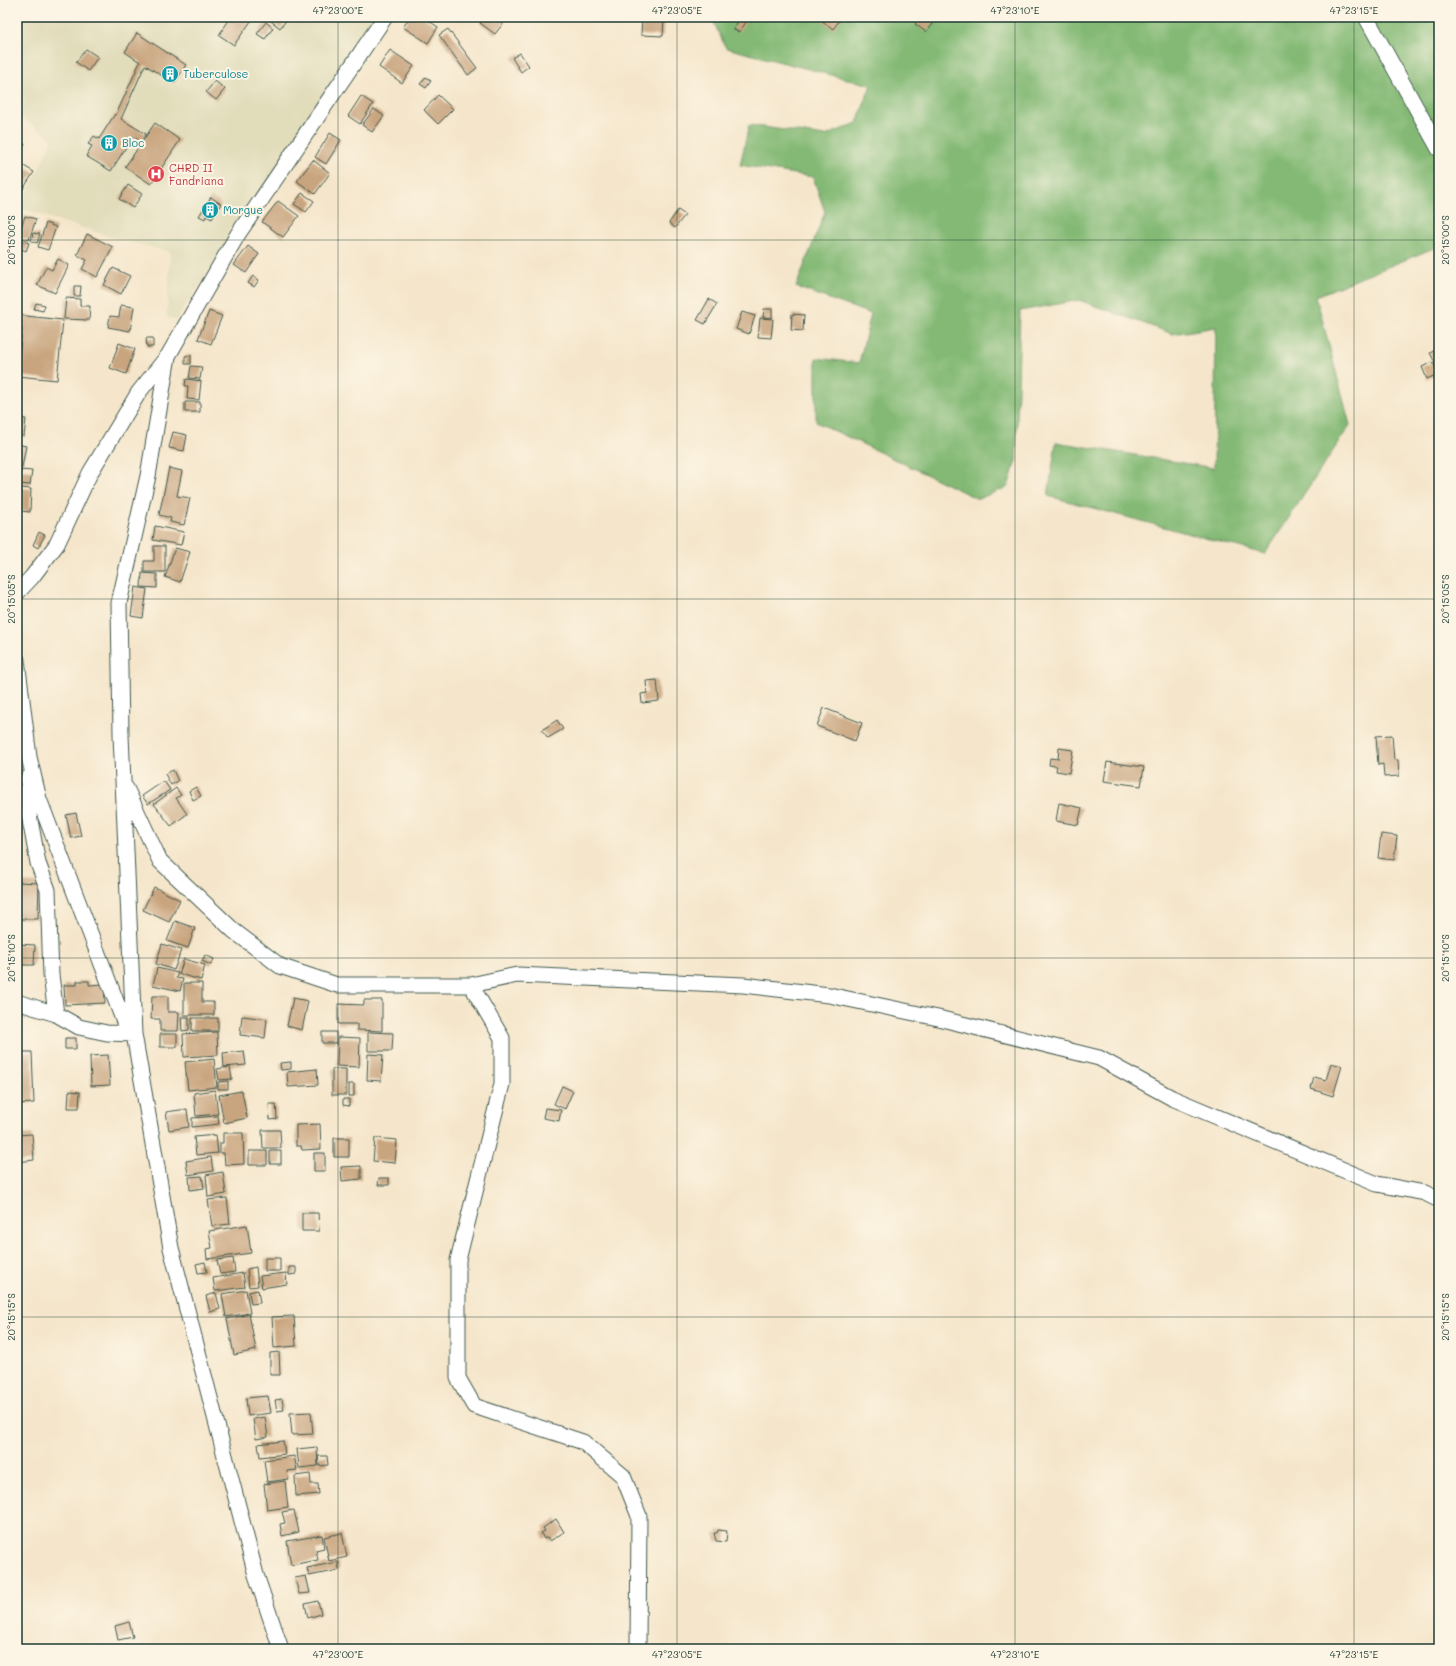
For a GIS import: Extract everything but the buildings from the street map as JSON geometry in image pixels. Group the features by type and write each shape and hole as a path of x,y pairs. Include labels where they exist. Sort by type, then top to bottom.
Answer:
{"street":[{"path":"17,593 32,577 57,544 90,473 139,392 168,356 238,234 385,17"},
{"path":"1366,17 1439,149"},
{"path":"168,356 148,476 119,603 122,780 134,1034 171,1248 256,1575 281,1649"},
{"path":"17,660 29,757 39,799 124,1022 134,1034"},
{"path":"29,757 28,809 38,863 48,890 51,975 56,1014"},
{"path":"122,780 160,861 234,931 280,966 336,985 471,985 517,976 743,985 829,995 938,1018 1099,1058 1172,1098 1377,1184 1425,1193 1439,1200"},
{"path":"471,985 502,1038 502,1084 458,1260 458,1378 474,1406 582,1442 623,1476 639,1516 638,1649"},
{"path":"17,1002 56,1014 79,1027 107,1033 134,1034"}],"shaded area":[{"name":"CHRD II Fandriana","path":"17,17 382,17 176,320 167,317 170,252 114,238 20,208 53,139 17,115"},
{"path":"17,721 23,766 19,814 17,814"}],"green space":[{"path":"711,17 1439,17 1439,246 1316,296 1350,425 1265,554 1048,496 1056,442 1214,468 1216,327 1173,334 1079,300 1020,311 1016,461 1008,487 978,499 816,422 816,358 859,363 871,314 796,287 825,212 813,177 740,165 749,125 825,136 857,123 871,85 726,48"}],"place":[{"name":"Tuberculose","path":"170,74"},
{"name":"Bloc","path":"109,143"},
{"name":"CHRD II Fandriana","path":"156,174"},
{"name":"Morgue","path":"210,210"}]}
